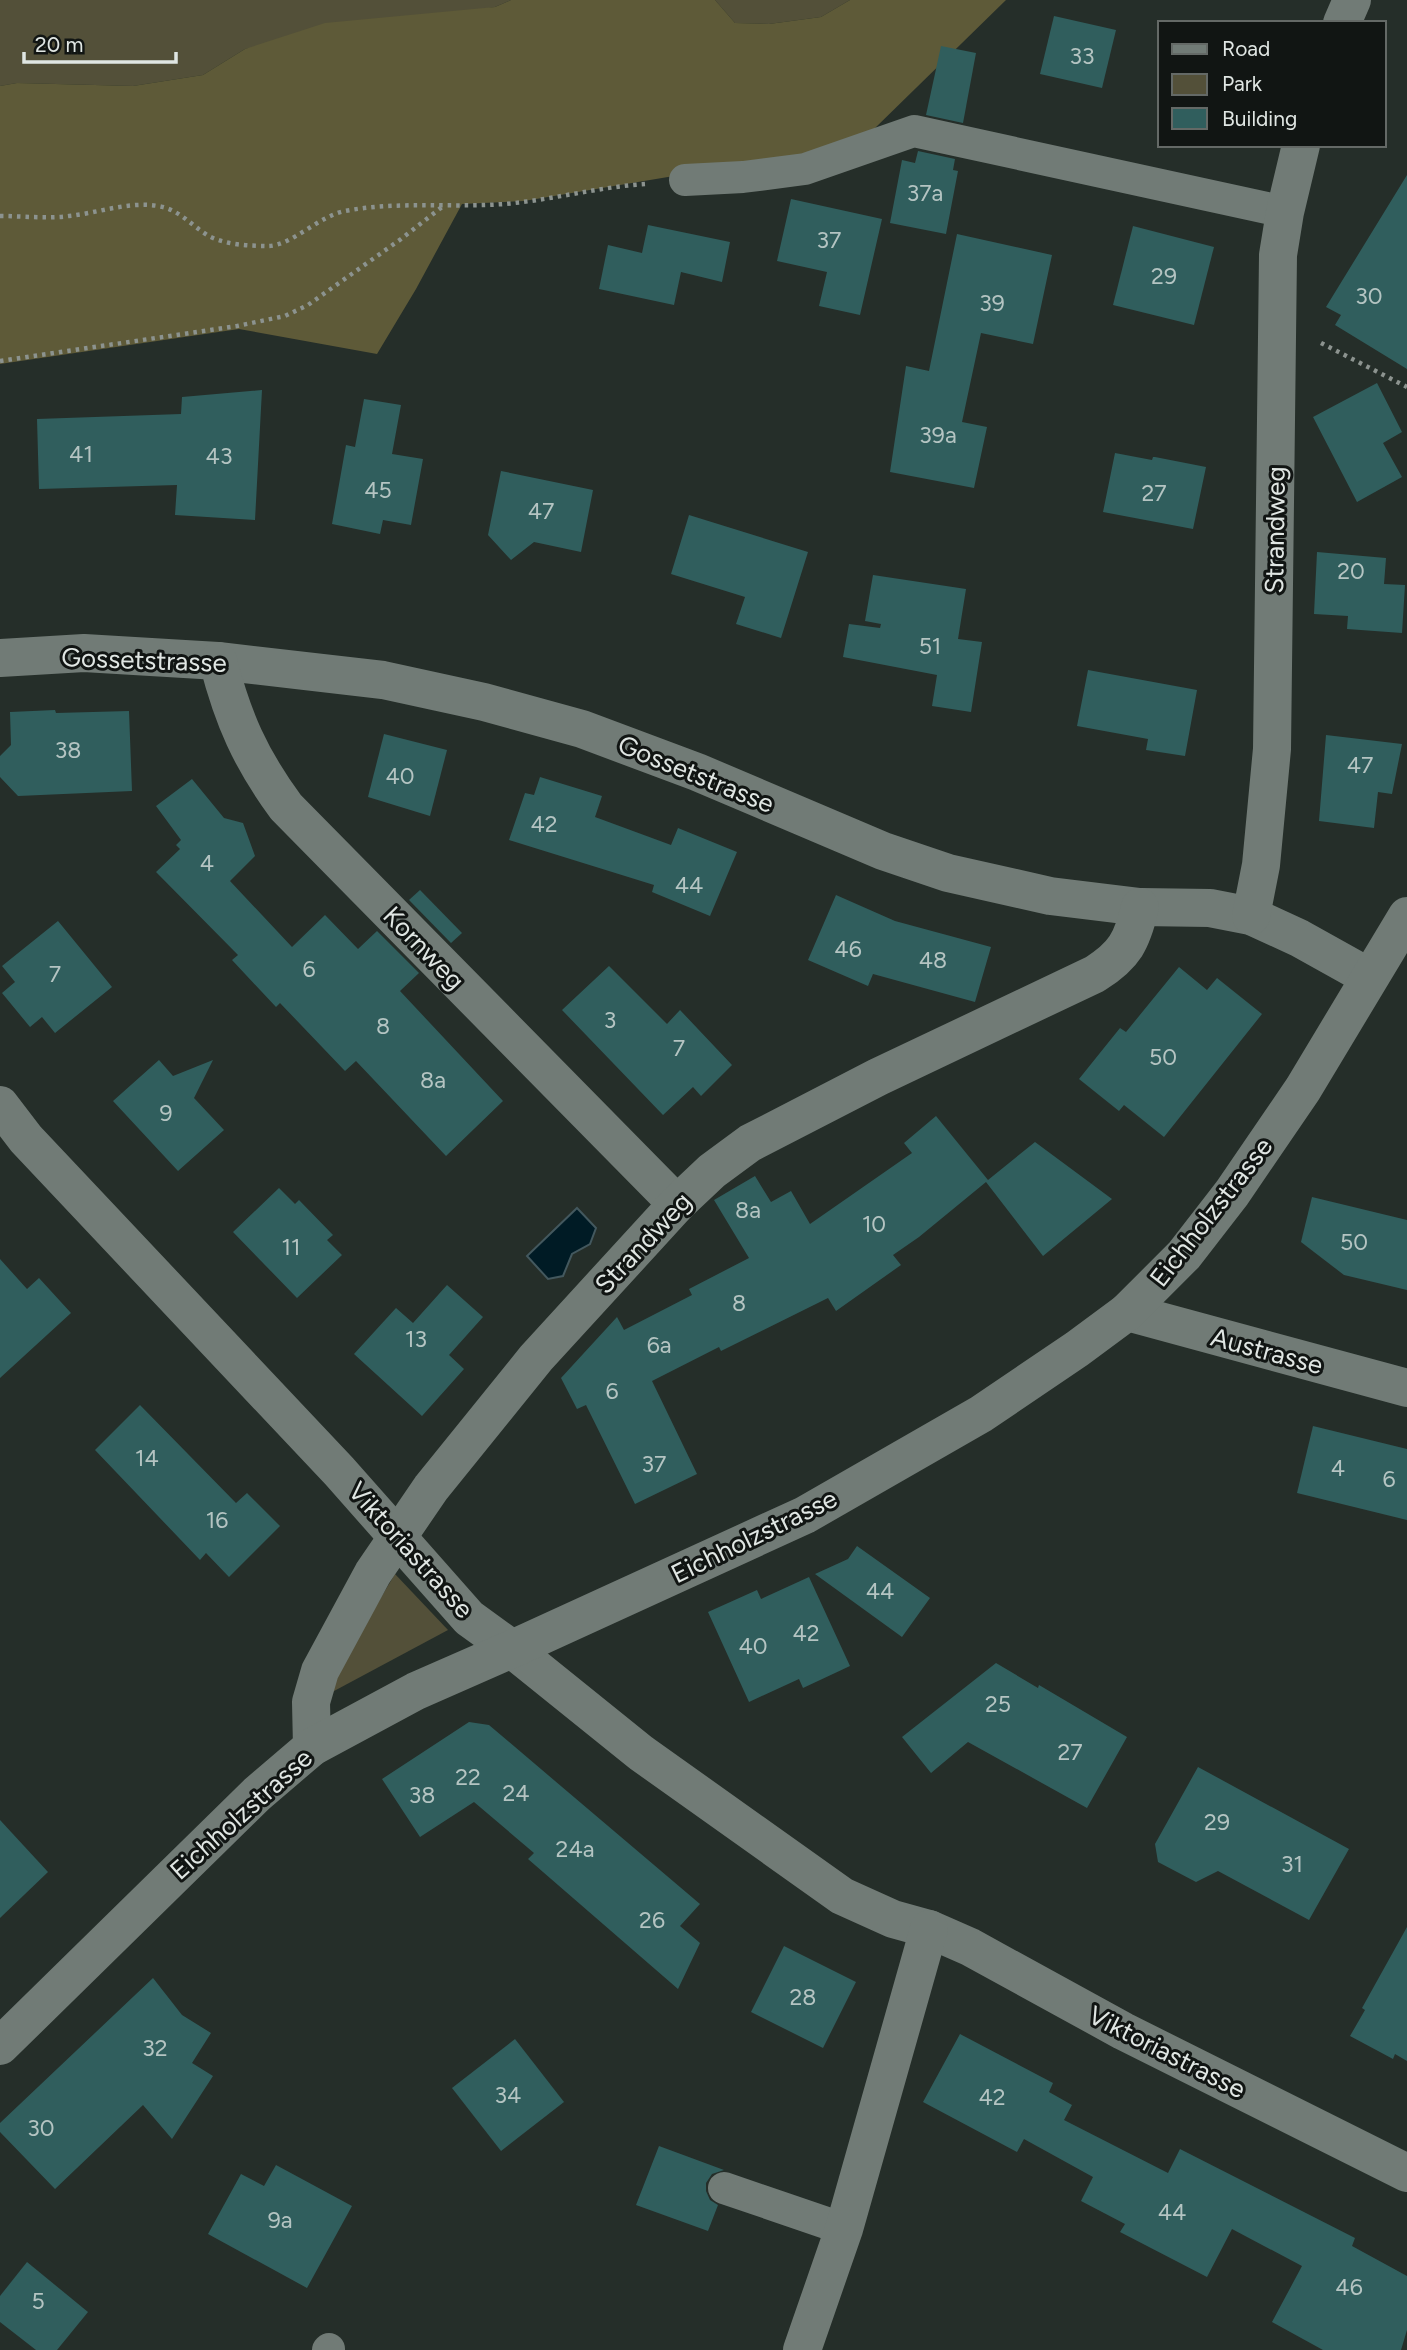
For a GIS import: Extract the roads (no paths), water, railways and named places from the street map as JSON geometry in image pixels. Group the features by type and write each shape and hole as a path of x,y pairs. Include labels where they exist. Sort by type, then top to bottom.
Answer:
{"street":[{"path":"1343,21 1352,0"},
{"name":"Strandweg","path":"1251,916 1261,865 1272,749 1278,255 1301,147"},
{"name":"Gossetstrasse","path":"0,658 84,653 218,661 383,680 484,702 607,739 697,772 883,851 948,873 1050,896 1140,907 1210,908 1251,916 1299,938 1369,977"},
{"name":"Kornweg","path":"218,661 229,702 247,747 286,807 677,1204"},
{"name":"Strandweg","path":"313,1747 311,1702 320,1671 373,1573 431,1488 536,1358 677,1204 712,1171 750,1143 878,1077 1095,974 1114,962 1133,935 1140,907"},
{"name":"Eichholzstrasse","path":"0,2046 257,1794 313,1747 416,1691 512,1650 805,1515 982,1414 1127,1312 1184,1255 1232,1193 1303,1090 1407,916"},
{"name":"Viktoriastrasse","path":"0,1105 26,1139 398,1536 469,1618 641,1753 842,1896 892,1919 929,1929 970,1947 1123,2031 1407,2173"},
{"name":"Austrasse","path":"1127,1312 1407,1388"},
{"path":"802,2350 844,2229 929,1929"}],"lane":[{"path":"685,180 743,177 805,169 915,131 1285,212"},
{"path":"724,2188 844,2229"}],"water":[{"path":"577,1208 596,1228 590,1244 572,1254 563,1276 548,1279 527,1256"}]}
